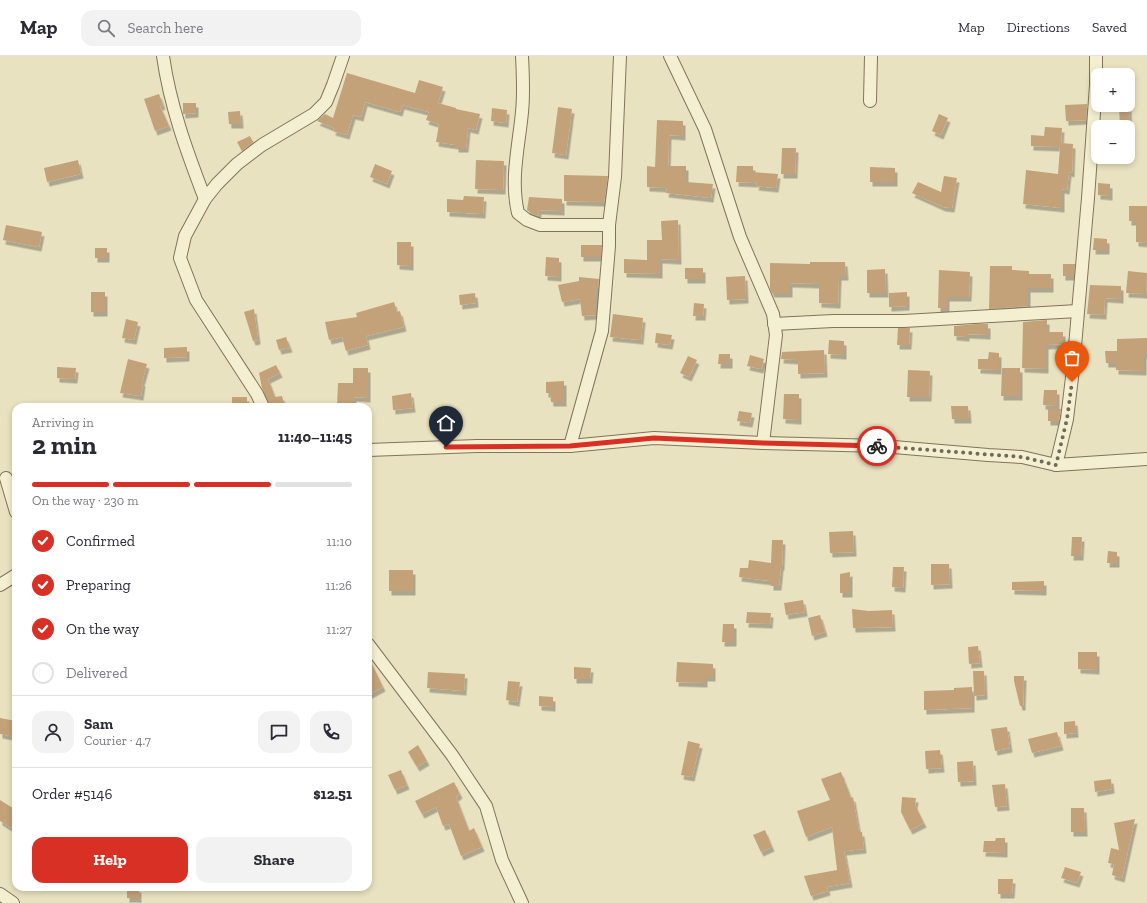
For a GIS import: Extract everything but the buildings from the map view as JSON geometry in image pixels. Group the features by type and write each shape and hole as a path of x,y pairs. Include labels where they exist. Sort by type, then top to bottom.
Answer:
{"street":[{"path":"163,56 166,79 182,137 205,199"},
{"path":"261,403 257,394 196,300 180,258 185,236 205,199 217,184 237,164 262,145 314,114 326,102 342,56"},
{"path":"522,56 524,87 516,155 515,199 518,213 527,220 540,225 609,226"},
{"path":"570,446 602,331 610,246 609,226 615,177 620,56"},
{"path":"670,56 705,129 740,237 773,314 776,335 763,443"},
{"path":"870,101 871,56"},
{"path":"1056,465 1067,419 1078,311 1096,85 1096,56"},
{"path":"774,324 833,321 904,321 1078,311"},
{"path":"372,450 477,446 570,446 654,438 882,446 1022,457 1056,465 1147,460"},
{"path":"7,478 12,497"},
{"path":"0,585 12,578"},
{"path":"372,649 452,755 486,806 502,860 522,903"},
{"path":"0,894 13,903"}],"way so far":[{"path":"877,446 1022,457 1056,465 1067,419 1072,382"}],"route":[{"path":"446,447 570,446 654,438 877,446"}]}
